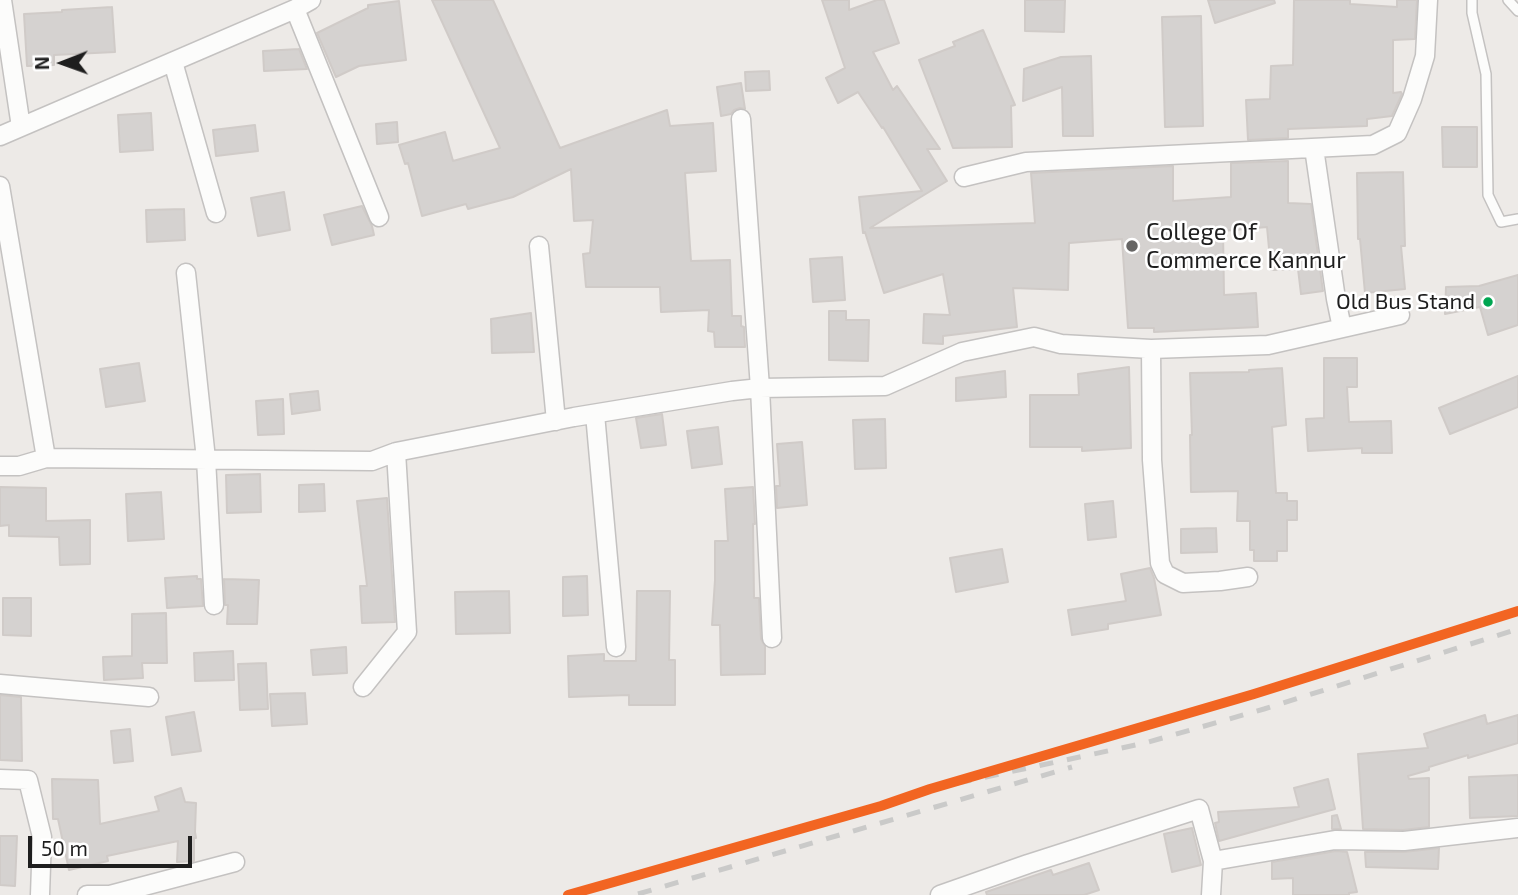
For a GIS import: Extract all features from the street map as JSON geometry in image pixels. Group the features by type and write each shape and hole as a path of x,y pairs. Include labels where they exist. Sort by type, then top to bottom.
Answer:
{"street":[{"path":"2,0 21,127"},
{"path":"964,177 1026,162 1373,145 1397,133 1412,99 1425,56 1428,0"},
{"path":"0,136 303,5 379,217"},
{"path":"173,62 216,213"},
{"path":"741,120 760,388 772,638"},
{"path":"1314,148 1342,328"},
{"path":"0,187 46,458"},
{"path":"539,246 556,421"},
{"path":"186,273 206,459 214,605"},
{"path":"0,466 19,466 46,458 372,461 396,452 732,391 885,386 962,352 1034,337 1061,344 1151,349 1268,345 1401,315"},
{"path":"1151,349 1152,460 1160,563 1165,574 1183,583 1248,578"},
{"path":"596,414 616,647"},
{"path":"363,687 407,632 396,452"},
{"path":"0,684 149,697"},
{"path":"0,779 28,780 42,838 40,895"},
{"path":"940,895 1199,809 1213,861 1211,895"},
{"path":"1213,861 1335,840 1404,841 1518,828"},
{"path":"87,895 110,895 235,862"}],"lane":[{"path":"1472,0 1472,13 1486,74 1488,195 1500,222 1518,219"},
{"path":"1508,0 1518,11"}],"building":[{"path":"432,0 493,0 560,148 667,110 670,126 713,123 716,171 685,173 691,261 730,260 732,316 741,316 745,347 715,347 714,332 708,331 709,310 661,312 660,287 586,287 583,254 590,253 593,220 574,221 571,169 513,197 468,209 466,204 422,216 408,163 405,164 399,145 445,132 453,161 500,148"},
{"path":"822,0 849,0 849,10 884,0 899,43 873,52 893,90 897,86 940,149 927,149 947,181 870,228 1035,223 1031,173 1173,166 1173,201 1231,197 1231,163 1288,161 1288,203 1311,204 1323,291 1301,294 1298,269 1271,270 1267,227 1223,231 1224,295 1256,293 1258,327 1154,332 1154,328 1128,328 1122,239 1069,243 1068,290 1013,288 1017,327 943,336 943,344 923,343 924,314 950,315 943,274 884,293 865,232 863,233 859,197 922,191 858,92 838,103 826,78 845,68"},
{"path":"1025,0 1065,0 1064,32 1025,31"},
{"path":"1208,0 1274,0 1275,3 1215,23"},
{"path":"1294,0 1350,0 1350,4 1397,7 1397,0 1417,0 1415,39 1393,40 1393,93 1402,94 1392,116 1367,119 1367,126 1288,129 1288,138 1248,140 1246,100 1270,99 1271,66 1293,65"},
{"path":"399,1 406,60 359,66 336,77 317,33 368,8 368,5"},
{"path":"112,7 115,52 54,55 54,65 27,66 24,14"},
{"path":"1201,16 1203,126 1165,127 1162,17"},
{"path":"983,30 1015,105 1011,106 1012,147 953,148 919,60 955,46 953,42"},
{"path":"299,49 307,69 264,71 263,51"},
{"path":"1091,56 1093,136 1063,136 1062,87 1023,101 1024,69 1061,57"},
{"path":"769,71 770,90 746,91 745,72"},
{"path":"741,83 745,109 740,108 721,116 717,87"},
{"path":"151,113 153,150 120,152 118,115"},
{"path":"397,122 398,142 377,144 376,124"},
{"path":"255,125 258,151 216,156 213,130"},
{"path":"1442,127 1477,127 1477,167 1443,167"},
{"path":"1403,172 1405,246 1401,246 1405,289 1365,293 1358,239 1357,173"},
{"path":"284,192 290,230 258,236 251,198"},
{"path":"362,206 374,235 332,245 324,215"},
{"path":"184,209 185,240 147,242 146,210"},
{"path":"842,257 845,300 813,302 810,259"},
{"name":"Old Bus Stand","path":"1518,275 1518,325 1488,335 1480,307 1445,314 1446,287 1479,286"},
{"path":"829,311 846,311 846,320 869,320 868,361 829,360"},
{"path":"531,313 534,352 492,353 491,319"},
{"path":"1324,358 1357,358 1357,387 1347,387 1349,422 1391,421 1392,453 1362,453 1362,448 1308,451 1306,419 1324,418"},
{"path":"139,363 145,401 106,407 100,369"},
{"path":"1129,367 1131,448 1082,451 1082,447 1030,447 1030,395 1079,395 1078,374"},
{"path":"1282,368 1286,425 1272,427 1276,493 1287,493 1287,501 1297,501 1297,520 1287,520 1287,551 1277,551 1277,561 1254,561 1254,550 1250,550 1250,521 1237,521 1238,491 1191,492 1190,373 1249,372"},
{"path":"1005,371 1006,397 956,401 956,378"},
{"path":"1518,376 1518,407 1450,434 1439,408"},
{"path":"318,391 320,410 292,414 290,394"},
{"path":"283,399 284,434 258,435 256,401"},
{"path":"662,414 666,445 641,448 636,418"},
{"path":"885,419 886,468 855,469 853,420"},
{"path":"718,427 722,464 692,468 687,431"},
{"path":"802,442 807,505 777,508 776,486 780,486 777,444"},
{"path":"260,474 261,512 227,513 226,475"},
{"path":"324,484 325,511 299,512 299,485"},
{"path":"0,487 46,488 46,521 90,520 90,564 60,565 59,537 9,536 9,525 0,526"},
{"path":"753,487 754,598 759,598 761,639 765,646 765,674 721,675 720,625 712,625 715,541 728,541 725,489"},
{"path":"161,492 164,539 128,541 126,494"},
{"path":"387,498 395,622 362,623 360,586 367,586 357,501"},
{"path":"1113,501 1116,537 1088,540 1085,504"},
{"path":"1216,528 1217,552 1181,553 1181,529"},
{"path":"1002,549 1008,582 956,592 950,558"},
{"path":"1150,568 1161,615 1108,624 1108,629 1072,635 1068,610 1126,601 1121,574"},
{"path":"197,576 197,579 201,579 203,606 167,608 165,578"},
{"path":"587,576 588,615 563,616 563,577"},
{"path":"224,579 259,580 257,624 227,624 228,605 225,605"},
{"path":"509,591 510,633 456,634 455,592"},
{"path":"637,591 670,591 669,660 675,660 675,705 629,705 629,695 569,697 568,656 604,654 604,661 636,661"},
{"path":"3,598 31,598 31,636 3,635"},
{"path":"166,613 167,663 142,663 143,678 104,680 103,657 132,656 132,614"},
{"path":"346,647 347,673 313,675 311,650"},
{"path":"233,651 234,680 195,681 194,653"},
{"path":"266,663 268,709 240,710 238,664"},
{"path":"305,693 307,724 272,726 270,694"},
{"path":"0,695 21,697 22,761 0,760"},
{"path":"194,712 201,751 172,755 166,717"},
{"path":"1485,715 1487,724 1518,715 1518,743 1468,758 1468,755 1408,776 1409,779 1429,778 1429,827 1403,830 1363,829 1358,754 1428,748 1424,734"},
{"path":"130,729 133,761 114,763 111,731"},
{"path":"1518,775 1518,816 1470,818 1469,777"},
{"path":"52,779 98,780 100,824 159,811 155,797 181,788 185,802 196,803 194,861 177,862 178,841 107,856 108,861 69,870 58,819 53,819"},
{"path":"1328,779 1335,809 1219,841 1215,823 1219,822 1218,812 1299,807 1294,788"},
{"path":"1337,815 1341,829 1332,829 1332,816"},
{"path":"1192,828 1201,865 1172,872 1164,834"},
{"path":"0,836 17,836 15,886 0,885"},
{"path":"1439,848 1438,869 1366,867 1365,852 1404,852"},
{"path":"1336,851 1347,852 1357,892 1349,895 1293,895 1293,878 1272,879 1272,862"},
{"path":"1089,863 1099,890 1084,895 987,895 986,892 1051,870 1053,875"}],"railway":[{"path":"930,789 1145,743 1264,709 1518,629"},
{"path":"638,894 1072,767"}],"transit line":[{"path":"568,895 881,806 1518,611"}],"place":[{"name":"College Of Commerce Kannur","path":"1132,246"},
{"name":"Old Bus Stand","path":"1488,302"}]}
